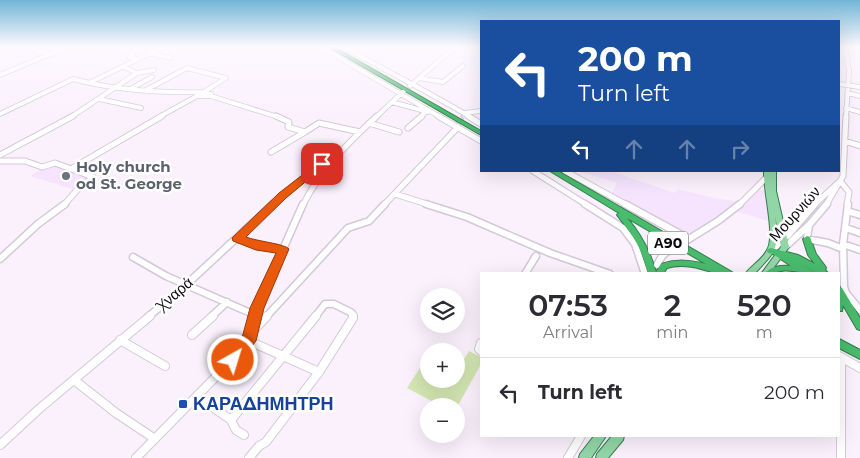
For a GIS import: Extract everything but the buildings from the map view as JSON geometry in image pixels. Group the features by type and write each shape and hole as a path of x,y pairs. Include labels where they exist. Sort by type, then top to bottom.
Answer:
{"highway":[{"path":"369,68 480,131"},
{"path":"372,68 480,131"},
{"name":"Α90","path":"548,172 721,272"},
{"name":"Α90","path":"555,172 721,272"},
{"path":"621,215 644,246 651,272"},
{"path":"807,239 812,255 825,272"},
{"path":"780,249 822,272"},
{"path":"780,249 808,272"},
{"path":"658,269 674,262 688,263 720,272"},
{"path":"771,272 779,268 808,272"},
{"path":"840,292 860,326"},
{"path":"840,338 860,350"},
{"path":"840,344 860,355"}],"main road":[{"path":"773,172 770,191 773,231 780,249"},
{"path":"766,175 780,249"},
{"path":"752,272 780,249"},
{"name":"Μουρνιών","path":"768,272 780,249"},
{"path":"584,458 600,437"},
{"path":"601,458 618,437"}],"street":[{"path":"0,75 16,68"},
{"path":"89,84 121,68"},
{"path":"128,68 137,72"},
{"path":"146,90 186,68"},
{"path":"188,68 226,78 204,92"},
{"path":"359,68 480,140"},
{"path":"381,68 410,85 438,97 480,123"},
{"path":"410,85 430,68"},
{"path":"419,78 443,82 460,68"},
{"path":"849,68 844,172 840,181 849,192 843,246 844,287 846,293 860,310"},
{"path":"0,155 70,118 137,72 154,70"},
{"path":"132,88 152,77"},
{"path":"0,114 70,80 165,93 204,92 211,94 211,96"},
{"path":"840,84 860,87"},
{"name":"Χναρά","path":"0,445 187,284 283,195 349,142 403,93"},
{"path":"847,93 860,96"},
{"path":"71,169 197,96 211,96 276,116 289,122 288,126 291,129 306,132"},
{"path":"99,99 141,108"},
{"path":"392,102 435,114"},
{"path":"846,108 860,112"},
{"path":"465,115 480,110"},
{"path":"408,128 426,112"},
{"path":"270,152 306,132 319,122 360,132"},
{"path":"369,124 399,132"},
{"path":"136,458 198,397 248,341 252,332 348,228 366,223 395,194 455,124"},
{"path":"840,137 860,146"},
{"name":"Χναρά","path":"252,332 255,315 286,240 312,186 349,142"},
{"path":"0,160 20,161 42,167 55,163 92,178 77,190 61,208 38,224 10,252 0,259"},
{"path":"535,172 623,228 635,244 644,272"},
{"path":"567,172 686,240 725,217 756,188 766,175"},
{"name":"Μουρνιών","path":"780,249 809,224 837,189 840,181"},
{"name":"Μουρνιών","path":"780,249 818,200 840,181"},
{"path":"756,188 770,191"},
{"path":"395,194 467,216 550,253 604,272"},
{"path":"847,211 860,215"},
{"path":"809,224 807,239 860,250"},
{"path":"846,228 860,233"},
{"path":"237,238 256,245 283,249"},
{"path":"658,269 662,256 669,250"},
{"path":"526,272 536,256"},
{"path":"133,257 166,276 255,315"},
{"path":"192,335 226,302"},
{"path":"231,420 325,304 334,304 351,312 353,318 318,372 266,442 259,446 250,458"},
{"path":"120,340 164,366"},
{"path":"248,341 318,372"},
{"path":"840,357 860,368"},
{"path":"840,357 842,410 840,458"},
{"path":"74,380 116,413 155,439"},
{"path":"198,397 231,420 236,430 244,435"},
{"path":"568,458 580,437"}],"shaded area":[{"path":"51,164 93,177 72,189 30,176"},
{"path":"582,172 613,172 675,193 678,189 718,199 745,202 762,190 765,191 771,222 732,210 689,237 611,195 617,183"}],"green space":[{"path":"469,351 480,356 480,366 462,398 426,398 407,388 420,368 420,388 465,388 465,357"}],"tunnel":[{"path":"455,122 463,117"}],"place":[{"name":"Holy church od St. George","path":"66,176"},
{"name":"ΚΑΡΑΔΗΜΗΤΡΗ","path":"183,404"}],"route":[{"path":"233,360 248,341 257,308 283,249 262,247 237,238 283,195 322,164"}]}
